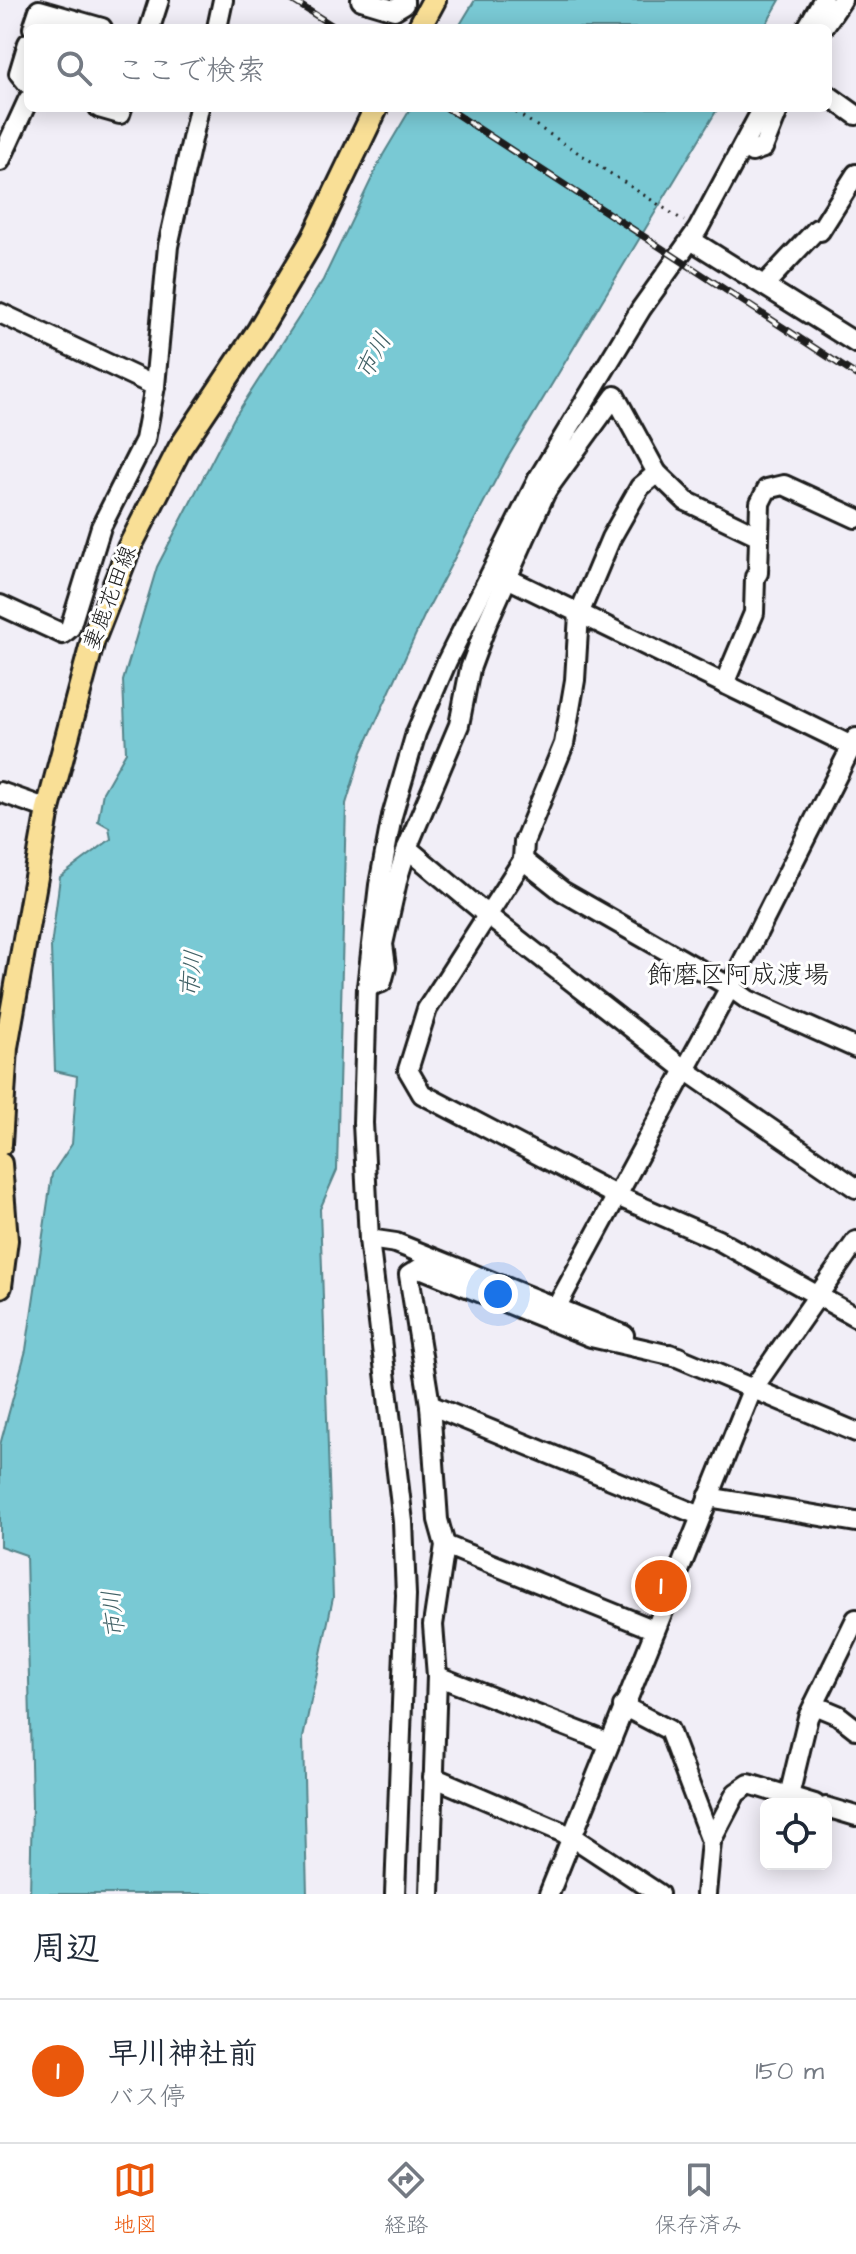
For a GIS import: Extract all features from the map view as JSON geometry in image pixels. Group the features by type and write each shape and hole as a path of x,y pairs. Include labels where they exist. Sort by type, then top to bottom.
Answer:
{"main road":[{"path":"421,24 434,0"},
{"name":"妻鹿花田線","path":"0,1144 6,1022 48,809 93,640 144,515 180,448 259,330 313,239 374,112"},
{"path":"0,1164 6,1240 0,1286"}],"street":[{"path":"151,24 159,0"},
{"path":"218,24 223,0"},
{"path":"361,0 394,10 404,4 404,0"},
{"path":"809,24 823,0"},
{"path":"826,24 842,0"},
{"path":"34,24 39,10 88,24"},
{"path":"24,56 19,73 24,79"},
{"path":"832,98 856,115"},
{"path":"0,161 24,109"},
{"path":"2,613 63,634 70,628 101,527 145,440 155,386 168,246 198,112"},
{"path":"395,1894 406,1595 403,1522 369,1239 363,1123 367,987 379,885 392,816 416,733 447,661 641,309 694,235 761,112"},
{"path":"743,146 752,152 763,148 777,112"},
{"path":"765,284 817,229 820,231 856,174"},
{"path":"694,235 856,343"},
{"path":"0,313 155,386"},
{"path":"367,987 382,982 386,967 383,944 407,848 459,725 470,669 542,485 615,396 657,473 686,501 759,536"},
{"path":"657,473 640,487 618,525 579,614 575,680 564,744 524,842 523,860 427,1009 408,1070 422,1094 617,1196 718,1240 856,1317"},
{"path":"724,684 754,613 760,503 767,489 784,485 856,518"},
{"path":"505,577 855,744 730,987 556,1308"},
{"path":"0,792 48,809"},
{"path":"407,848 487,915 684,1069 856,1188"},
{"path":"523,860 562,891 748,1000 856,1048"},
{"path":"369,1239 396,1243 856,1432"},
{"path":"549,1894 752,1390 856,1241"},
{"path":"430,1894 437,1676 433,1625 445,1545 438,1520 430,1405 409,1275 420,1268 591,1337 679,1357"},
{"path":"430,1405 701,1516"},
{"path":"708,1497 856,1522"},
{"path":"445,1545 655,1630"},
{"path":"789,1796 801,1739 856,1619"},
{"path":"437,1676 609,1743"},
{"path":"814,1705 838,1715 856,1729"},
{"path":"623,1706 669,1730 711,1841"},
{"path":"433,1777 571,1836 659,1894"},
{"path":"706,1894 711,1841 736,1793 749,1784 796,1798"},
{"path":"832,1809 856,1816"}],"path":[{"path":"515,112 694,235"}],"water":[{"path":"475,0 780,0 766,24 460,24"},
{"name":"市川","path":"409,112 716,112 505,462 425,614 362,752 346,804 337,1170 320,1209 333,1598 303,1738 307,1894 30,1894 32,1805 26,1555 0,1546 0,1445 26,1350 52,1174 72,1144 77,1076 55,1071 51,947 60,877 111,839 109,827 98,821 103,792 126,752 123,681 157,567 234,418 323,280 383,155"}],"railway":[{"path":"292,0 330,24"},
{"path":"453,112 856,375"}],"place":[{"name":"早川神社前","path":"661,1586"}],"district":[{"name":"飾磨区阿成渡場","path":"738,975"}]}
